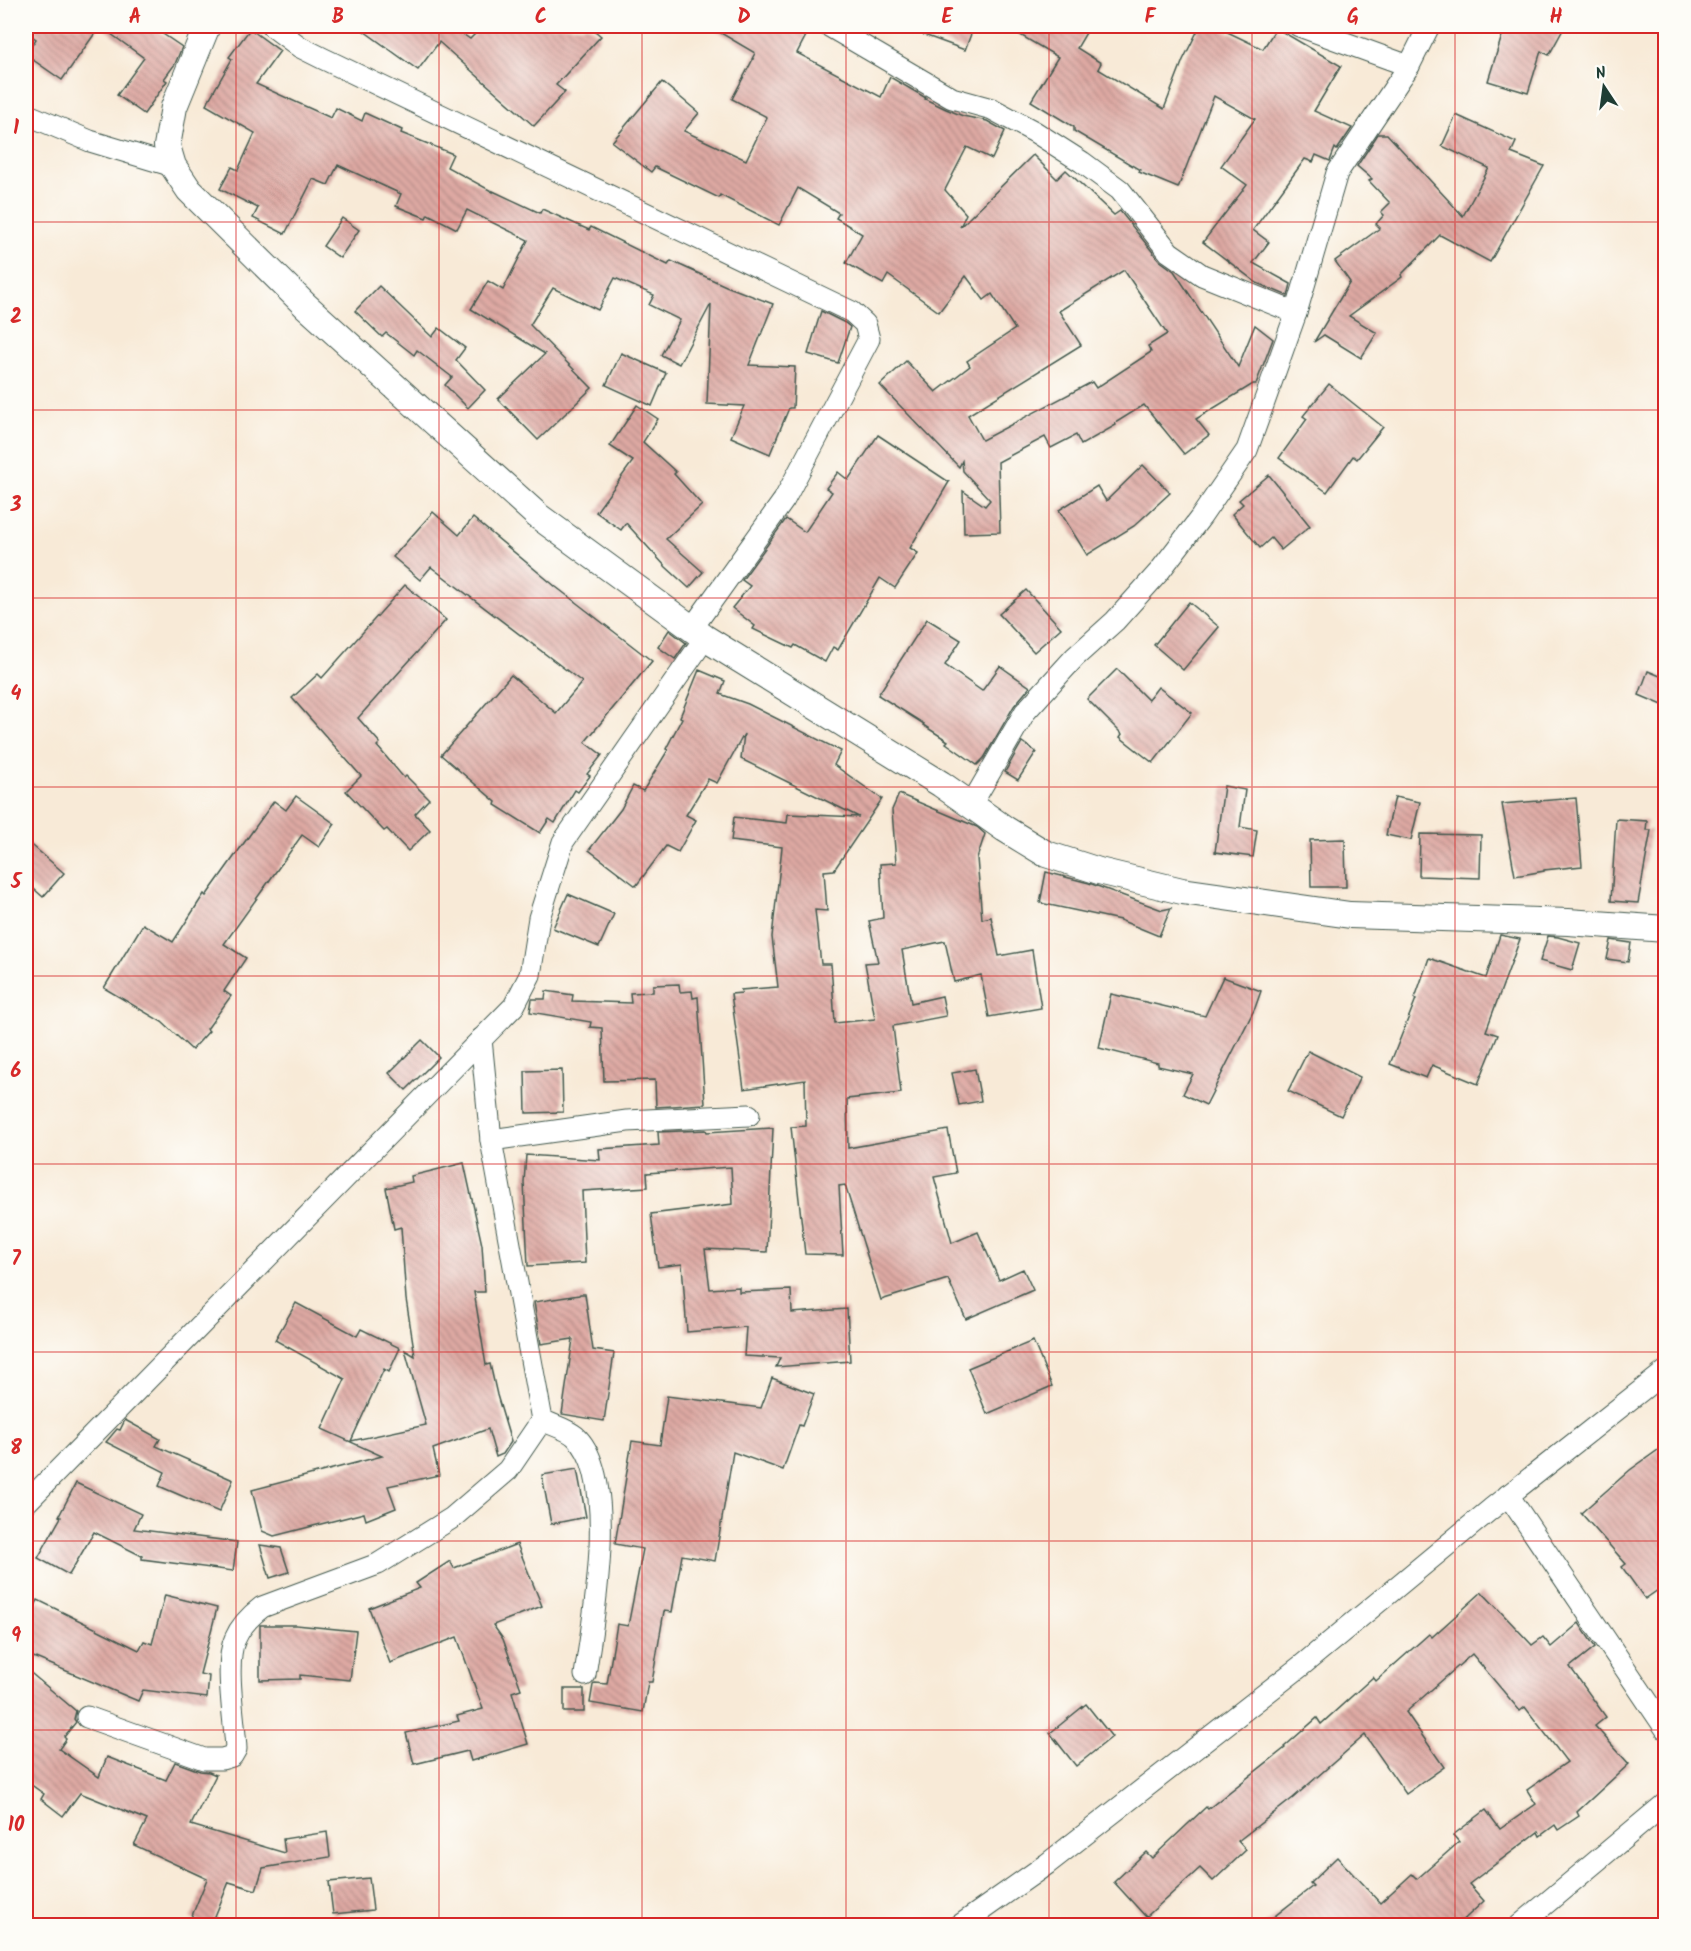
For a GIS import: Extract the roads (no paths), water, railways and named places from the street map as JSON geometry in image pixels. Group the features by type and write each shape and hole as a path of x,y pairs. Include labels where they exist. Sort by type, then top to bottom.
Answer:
{"street":[{"path":"207,26 174,107 167,146 173,166 189,190 305,305 538,516 699,632 941,784 1046,854 1099,871 1182,891 1350,915 1568,922 1665,929"},
{"path":"26,1503 514,1006 530,975 539,918 563,842 784,500 869,339 865,324 852,312 322,58 300,47 272,26"},
{"path":"829,26 952,98 992,109 1035,132 1120,190 1169,252 1202,275 1296,313"},
{"path":"1299,26 1409,66"},
{"path":"971,805 1025,712 1075,657 1115,621 1159,572 1201,517 1246,450 1296,313 1337,173 1409,66 1429,26"},
{"path":"26,114 90,141 173,166"},
{"path":"87,1717 204,1758 222,1760 232,1756 236,1749 230,1666 234,1641 247,1619 262,1607 378,1564 452,1518 508,1470 542,1420 491,1140 481,1038"},
{"path":"491,1140 627,1121 749,1115"},
{"path":"959,1926 1047,1864 1263,1695 1508,1495 1665,1371"},
{"path":"542,1420 575,1436 589,1454 598,1488 601,1535 585,1675"},
{"path":"1508,1495 1665,1730"},
{"path":"1519,1926 1665,1803"}]}
